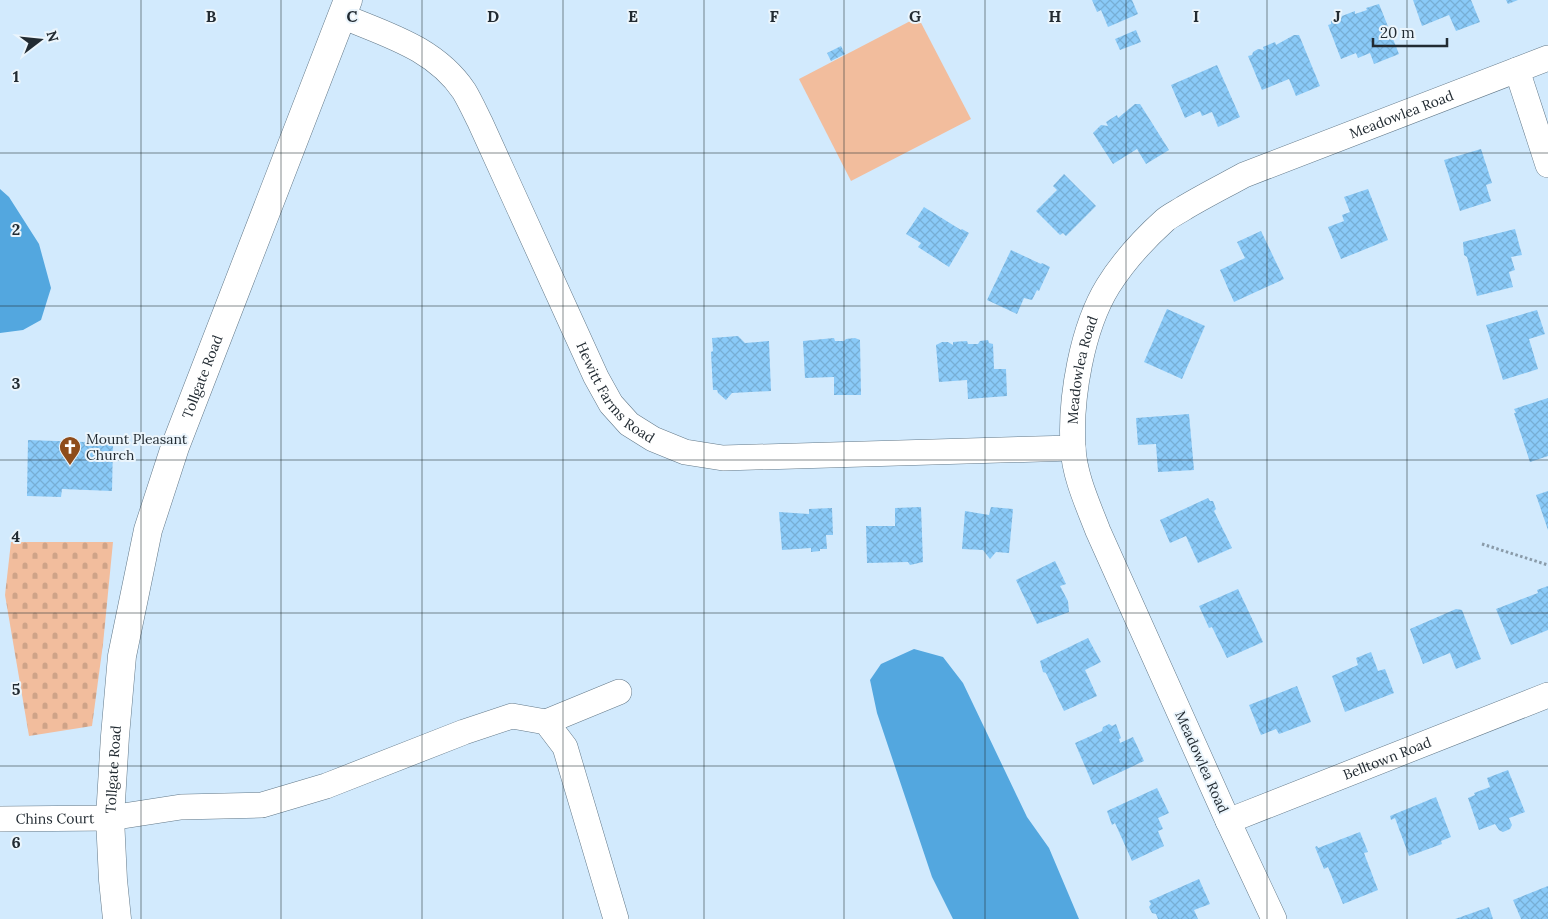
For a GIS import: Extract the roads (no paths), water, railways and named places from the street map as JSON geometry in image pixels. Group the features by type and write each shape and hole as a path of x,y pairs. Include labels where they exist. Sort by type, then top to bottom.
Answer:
{"street":[{"name":"Hewitt Farms Road","path":"345,8 429,55 448,72 464,91 607,398 629,424 653,439 685,452 723,458 1073,448"},
{"name":"Tollgate Road","path":"117,919 110,818 115,736 122,656 148,530 175,447 345,8"},
{"name":"Meadowlea Road","path":"1274,919 1228,822 1098,531 1082,489 1073,448 1074,399 1079,362 1091,323 1108,287 1134,252 1166,219 1198,199 1244,175 1548,58"},
{"path":"1517,70 1548,166"},
{"path":"616,919 565,747 546,722 619,692"},
{"name":"Belltown Road","path":"1228,822 1548,695"},
{"name":"Chins Court","path":"0,818 110,818 181,807 262,806 326,786 512,716 546,722"}],"water":[{"path":"0,189 9,197 39,244 51,288 41,320 23,330 0,333"},
{"path":"914,649 943,657 963,683 1027,817 1049,848 1079,919 953,919 932,877 877,713 870,680 881,664"}],"place":[{"name":"Mount Pleasant Church","path":"70,466"}]}
